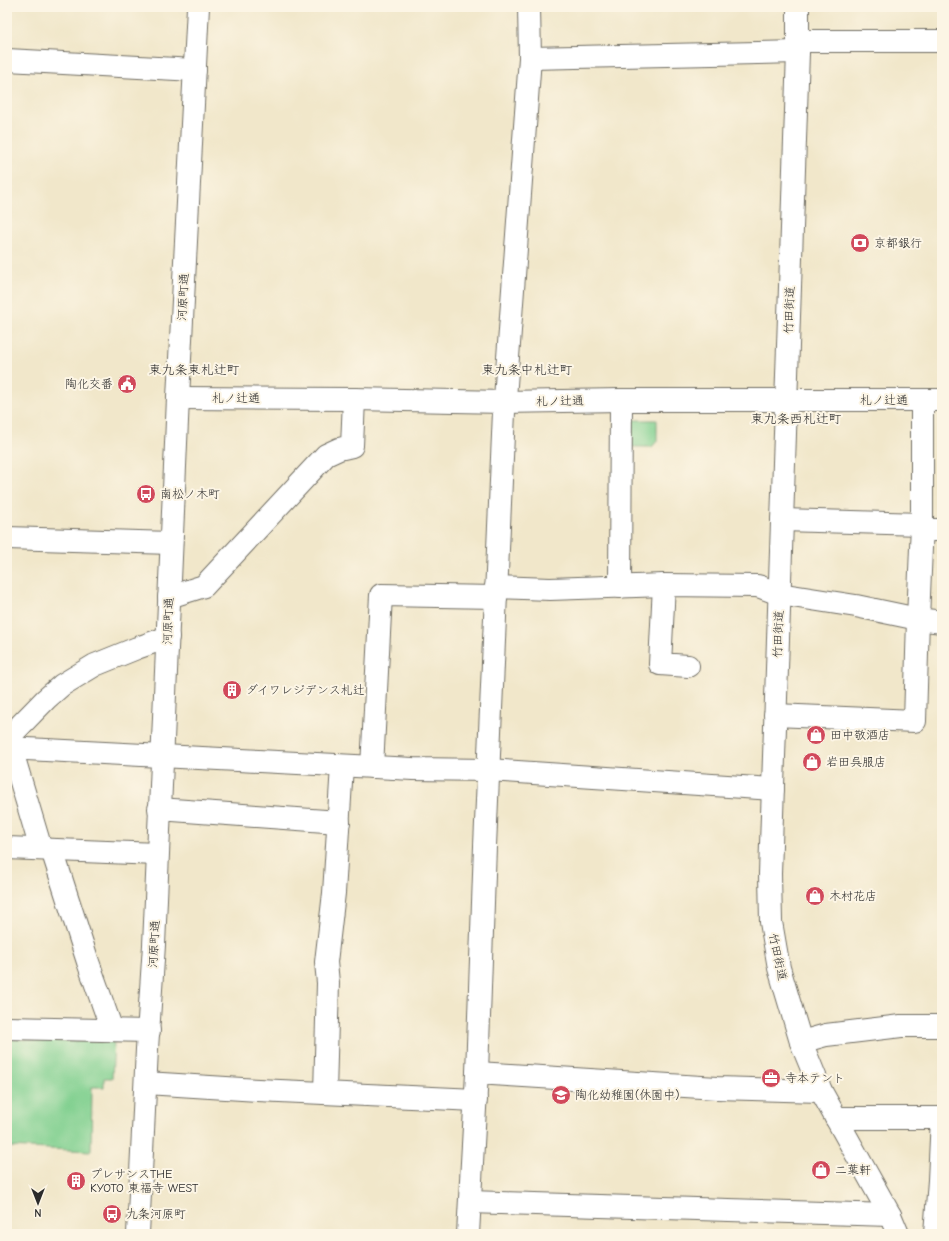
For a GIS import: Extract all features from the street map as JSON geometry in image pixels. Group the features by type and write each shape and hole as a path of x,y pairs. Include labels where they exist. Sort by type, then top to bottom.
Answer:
{"main road":[{"name":"河原町通","path":"138,1234 148,1031 154,945 171,543 198,7"},
{"path":"468,1234 476,1100 488,770 504,402 530,58 529,7"},
{"name":"竹田街道","path":"798,7 798,46 770,874 771,922 778,968 801,1042 820,1091 894,1224"},
{"path":"530,58 942,41"},
{"path":"7,60 195,70"},
{"name":"札ノ辻通","path":"178,398 504,402 621,400 932,400"},
{"path":"169,597 204,586 326,455 339,449 352,446 354,399"},
{"path":"620,587 621,400"},
{"path":"775,714 915,721 918,619 928,528 932,400"},
{"path":"782,520 928,528"},
{"path":"7,538 171,543"},
{"path":"664,585 660,664 688,666"},
{"path":"372,767 381,595 664,585 761,586 779,594 856,606 918,619 942,622"},
{"path":"8,745 46,699 62,685 95,665 168,637"},
{"path":"8,745 162,756 342,766 488,770 773,789"},
{"path":"8,745 112,1030"},
{"path":"325,1093 328,983 326,962 334,893 342,766"},
{"path":"159,809 339,822"},
{"path":"7,848 157,854"},
{"path":"801,1042 826,1035 901,1026 942,1026"},
{"path":"7,1028 148,1031"},
{"path":"477,1073 717,1088 820,1091"},
{"path":"146,1083 476,1100"},
{"path":"836,1118 942,1118 935,1234"},
{"path":"470,1202 894,1224"}],"green space":[{"path":"623,420 657,420 657,441 652,447 623,447"},
{"path":"7,1039 114,1042 112,1078 104,1078 104,1087 92,1087 91,1151 7,1147"}],"place":[{"name":"京都銀行","path":"860,243"},
{"name":"陶化交番","path":"127,384"},
{"name":"南松ノ木町","path":"146,494"},
{"name":"ダイワレジデンス札辻","path":"232,690"},
{"name":"田中敬酒店","path":"816,735"},
{"name":"岩田呉服店","path":"812,762"},
{"name":"木村花店","path":"815,896"},
{"name":"寺本テント","path":"771,1078"},
{"name":"陶化幼稚園(休園中)","path":"561,1095"},
{"name":"二葉軒","path":"821,1170"},
{"name":"プレサンスTHE KYOTO 東福寺 WEST","path":"76,1181"},
{"name":"九条河原町","path":"112,1214"}],"district":[{"name":"東九条東札辻町","path":"194,369"},
{"name":"東九条中札辻町","path":"527,369"},
{"name":"東九条西札辻町","path":"796,418"}]}
